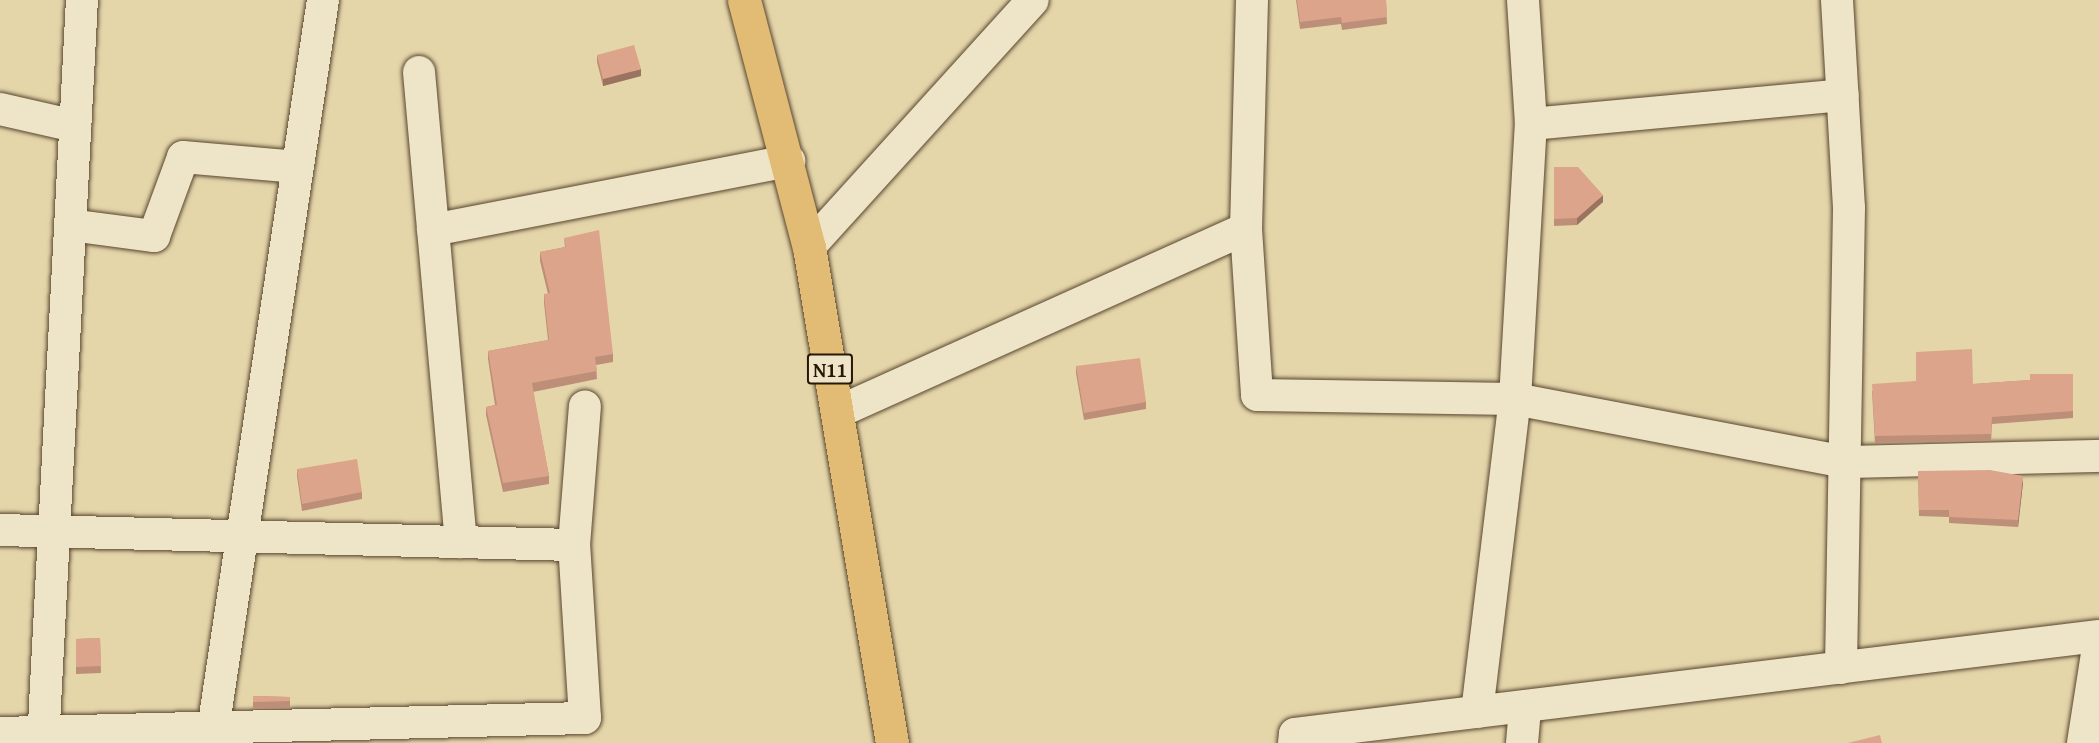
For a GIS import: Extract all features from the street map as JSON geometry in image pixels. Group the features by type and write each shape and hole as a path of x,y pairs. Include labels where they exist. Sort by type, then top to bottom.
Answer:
{"main road":[{"name":"N11","path":"744,0 789,161 809,248 892,743"}],"street":[{"path":"43,737 82,0"},
{"path":"212,735 323,0"},
{"path":"809,248 1033,0"},
{"path":"1252,0 1246,229 1257,395 1515,399 1845,462 2099,456"},
{"path":"1477,712 1515,399 1531,124 1523,0"},
{"path":"1837,0 1849,208 1841,668"},
{"path":"419,72 460,542"},
{"path":"1531,124 1843,95"},
{"path":"0,109 75,126"},
{"path":"70,225 154,236 183,157 298,167"},
{"path":"433,230 789,161"},
{"path":"838,412 1246,229"},
{"path":"0,733 43,737 212,735 585,718 574,545 585,406"},
{"path":"0,530 574,545"},
{"path":"1294,743 1295,734 2099,636"},
{"path":"2083,743 2099,641"},
{"path":"1522,743 1525,706"}],"building":[{"path":"1297,0 1386,0 1387,17 1342,23 1341,17 1300,22"},
{"path":"634,45 641,69 603,79 597,55"},
{"path":"1554,167 1578,167 1603,195 1577,218 1554,219"},
{"path":"599,230 613,354 595,357 597,371 532,383 549,476 503,483 486,407 497,405 488,351 549,340 544,294 550,293 540,252 566,247 564,238"},
{"path":"1972,349 1973,384 2030,380 2030,374 2073,374 2073,411 1992,417 1991,434 1875,436 1872,384 1916,381 1916,352"},
{"path":"1140,358 1146,402 1084,413 1076,366"},
{"path":"357,459 362,492 302,504 297,469"},
{"path":"1990,470 2023,476 2018,520 1949,517 1949,510 1919,510 1918,471"},
{"path":"100,638 101,666 76,667 76,639"},
{"path":"253,696 290,697 290,701 253,702"},
{"path":"1880,735 1882,743 1848,743"}]}
